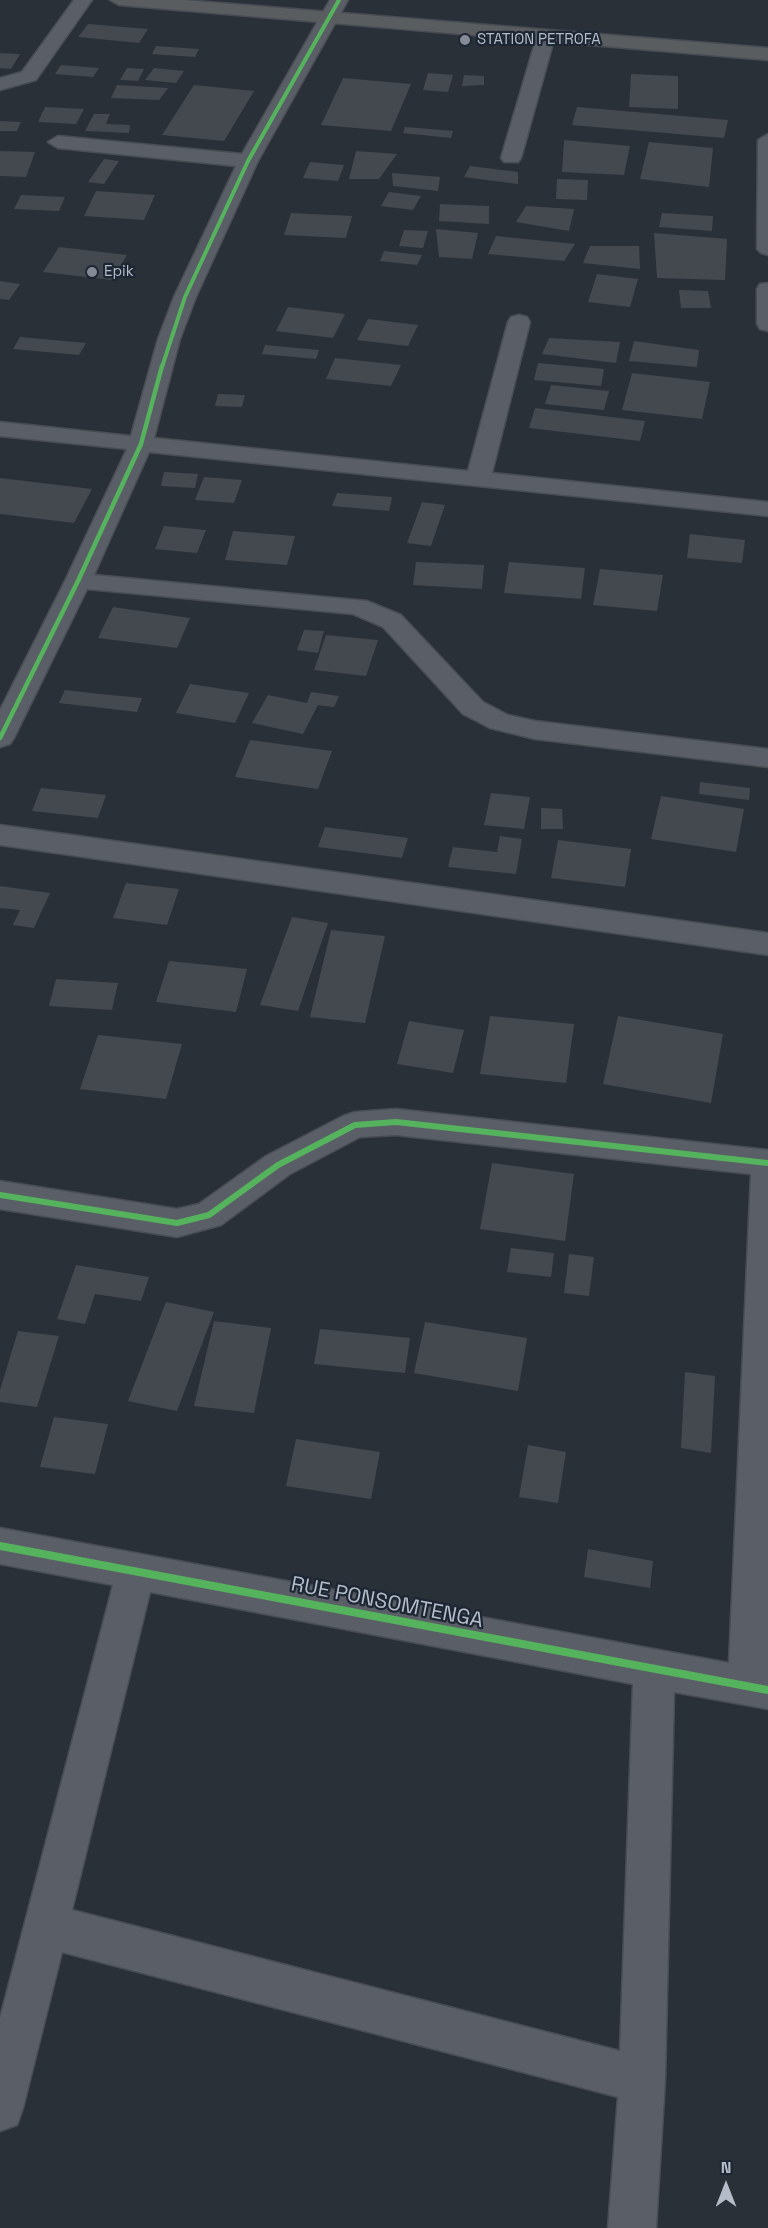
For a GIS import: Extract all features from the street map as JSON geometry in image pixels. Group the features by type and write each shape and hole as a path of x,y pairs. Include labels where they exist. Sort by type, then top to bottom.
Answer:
{"highway":[{"path":"119,0 333,9 546,36 768,54"},
{"path":"699,30 756,35"}],"street":[{"path":"0,84 29,76 83,0"},
{"path":"0,738 78,581 141,444 169,339 185,297 248,161 333,9"},
{"path":"511,158 546,36"},
{"path":"58,142 248,161"},
{"path":"768,142 768,249"},
{"path":"768,289 768,324"},
{"path":"478,479 519,322"},
{"path":"0,429 768,509"},
{"path":"78,581 358,608 392,621 473,708 500,722 535,730 768,758"},
{"path":"0,835 768,944"},
{"path":"0,1195 177,1223 209,1215 278,1165 355,1125 396,1122 768,1163"},
{"path":"758,1688 768,1172"},
{"name":"RUE PONSOMTENGA","path":"0,1546 654,1671 758,1688"},
{"path":"0,2109 136,1571"},
{"path":"632,2228 642,2080 654,1671"},
{"path":"47,1926 642,2080"}],"building":[{"path":"88,24 148,29 139,43 78,37"},
{"path":"156,46 199,49 195,57 152,54"},
{"path":"0,53 20,54 11,69 0,68"},
{"path":"61,65 99,68 93,77 55,74"},
{"path":"127,68 144,69 138,81 120,80"},
{"path":"154,68 184,71 176,83 145,80"},
{"path":"428,73 453,75 448,92 423,90"},
{"path":"631,74 678,76 678,109 629,107"},
{"path":"464,75 484,76 484,85 462,86"},
{"path":"343,78 411,84 391,131 321,125"},
{"path":"117,85 168,88 159,100 111,98"},
{"path":"194,85 254,91 224,141 162,135"},
{"path":"45,107 84,109 76,124 38,122"},
{"path":"577,107 728,120 724,138 572,125"},
{"path":"94,114 110,114 106,124 130,125 129,133 85,131"},
{"path":"0,121 21,122 17,131 0,131"},
{"path":"405,127 453,131 451,138 403,133"},
{"path":"564,140 630,146 624,175 562,172"},
{"path":"649,142 713,148 709,187 640,179"},
{"path":"0,151 35,152 26,177 0,176"},
{"path":"356,151 397,154 379,179 349,179"},
{"path":"104,159 119,161 104,184 88,182"},
{"path":"310,162 344,165 338,181 303,178"},
{"path":"470,166 518,172 518,184 464,177"},
{"path":"392,173 440,177 438,191 393,186"},
{"path":"557,179 588,180 587,200 556,199"},
{"path":"96,191 155,195 144,220 84,216"},
{"path":"389,192 421,196 413,210 381,206"},
{"path":"21,195 65,197 59,211 14,209"},
{"path":"440,204 489,206 489,224 439,221"},
{"path":"526,206 574,209 569,231 516,222"},
{"path":"291,213 352,216 346,238 284,235"},
{"path":"662,213 713,216 712,231 659,227"},
{"path":"436,229 478,233 472,259 439,257"},
{"path":"404,230 428,231 423,248 399,246"},
{"path":"654,233 727,239 725,280 657,278"},
{"path":"496,236 575,244 564,261 488,254"},
{"path":"590,246 639,246 640,269 583,263"},
{"path":"59,247 127,255 112,280 43,272"},
{"path":"384,251 422,255 417,265 380,261"},
{"path":"597,274 638,279 630,307 588,302"},
{"path":"0,281 20,284 9,300 0,299"},
{"path":"679,290 708,291 711,308 681,308"},
{"path":"288,307 345,314 333,338 276,331"},
{"path":"368,319 418,325 408,346 357,340"},
{"path":"20,337 86,343 79,355 13,349"},
{"path":"549,338 620,342 616,363 542,354"},
{"path":"634,341 699,350 697,367 629,361"},
{"path":"265,345 319,350 316,359 262,354"},
{"path":"335,358 401,365 391,386 326,379"},
{"path":"538,363 604,369 601,386 534,380"},
{"path":"632,373 710,382 702,419 622,410"},
{"path":"551,385 609,391 604,410 545,404"},
{"path":"218,394 245,395 242,407 215,406"},
{"path":"535,408 645,421 640,441 529,428"},
{"path":"164,472 198,474 195,488 161,486"},
{"path":"204,477 242,480 234,503 195,500"},
{"path":"0,478 92,489 74,523 0,514"},
{"path":"337,493 392,497 389,511 332,506"},
{"path":"422,502 445,505 431,546 407,543"},
{"path":"164,526 206,530 197,553 155,549"},
{"path":"233,531 295,536 287,565 225,560"},
{"path":"690,534 745,540 742,563 687,558"},
{"path":"416,562 484,565 482,589 413,585"},
{"path":"509,562 585,568 581,599 504,593"},
{"path":"600,569 663,575 657,611 593,605"},
{"path":"113,607 190,618 177,648 98,638"},
{"path":"304,630 324,631 318,653 297,650"},
{"path":"326,635 378,640 366,676 314,670"},
{"path":"190,684 249,693 235,723 176,713"},
{"path":"65,690 142,698 137,712 59,703"},
{"path":"311,692 339,696 334,707 318,705 303,734 252,723 268,695 307,703"},
{"path":"250,740 332,751 318,789 235,777"},
{"path":"700,782 750,788 749,800 699,794"},
{"path":"41,788 106,795 98,818 32,811"},
{"path":"491,793 530,797 524,829 484,825"},
{"path":"661,796 744,809 736,852 651,839"},
{"path":"541,808 562,809 563,829 541,829"},
{"path":"325,827 408,838 402,858 318,847"},
{"path":"500,836 522,839 516,874 448,867 453,847 497,852"},
{"path":"558,840 631,849 625,887 551,878"},
{"path":"126,883 179,889 167,925 113,918"},
{"path":"0,886 50,893 34,928 13,925 20,910 0,908"},
{"path":"292,917 328,923 298,1011 260,1005"},
{"path":"331,930 385,936 365,1023 310,1017"},
{"path":"169,961 247,969 236,1012 156,1002"},
{"path":"56,979 118,983 112,1010 49,1006"},
{"path":"490,1016 574,1024 566,1083 480,1074"},
{"path":"618,1016 723,1034 711,1103 603,1084"},
{"path":"409,1021 464,1030 453,1073 397,1064"},
{"path":"98,1035 182,1044 166,1099 80,1089"},
{"path":"492,1163 574,1174 565,1241 480,1229"},
{"path":"511,1248 554,1253 551,1277 507,1272"},
{"path":"569,1254 594,1257 589,1296 564,1293"},
{"path":"76,1265 149,1277 141,1301 95,1294 85,1324 57,1319"},
{"path":"166,1302 214,1312 177,1411 128,1401"},
{"path":"214,1321 271,1328 254,1413 194,1406"},
{"path":"425,1322 527,1338 518,1391 414,1373"},
{"path":"320,1329 410,1338 405,1373 314,1364"},
{"path":"18,1331 59,1336 37,1407 0,1402 0,1390"},
{"path":"685,1372 715,1376 711,1453 681,1448"},
{"path":"54,1417 108,1424 95,1474 40,1467"},
{"path":"296,1439 380,1452 371,1499 286,1486"},
{"path":"528,1445 566,1452 558,1503 519,1497"},
{"path":"588,1549 653,1561 650,1588 584,1577"}],"cycle path":[{"path":"0,738 78,581 141,444 169,339 185,297 248,161 339,0"},
{"path":"0,1195 177,1223 209,1215 278,1165 355,1125 396,1122 768,1163"},
{"path":"0,1546 768,1690"}],"place":[{"name":"STATION PETROFA","path":"465,40"},
{"name":"Epik","path":"92,272"}]}
